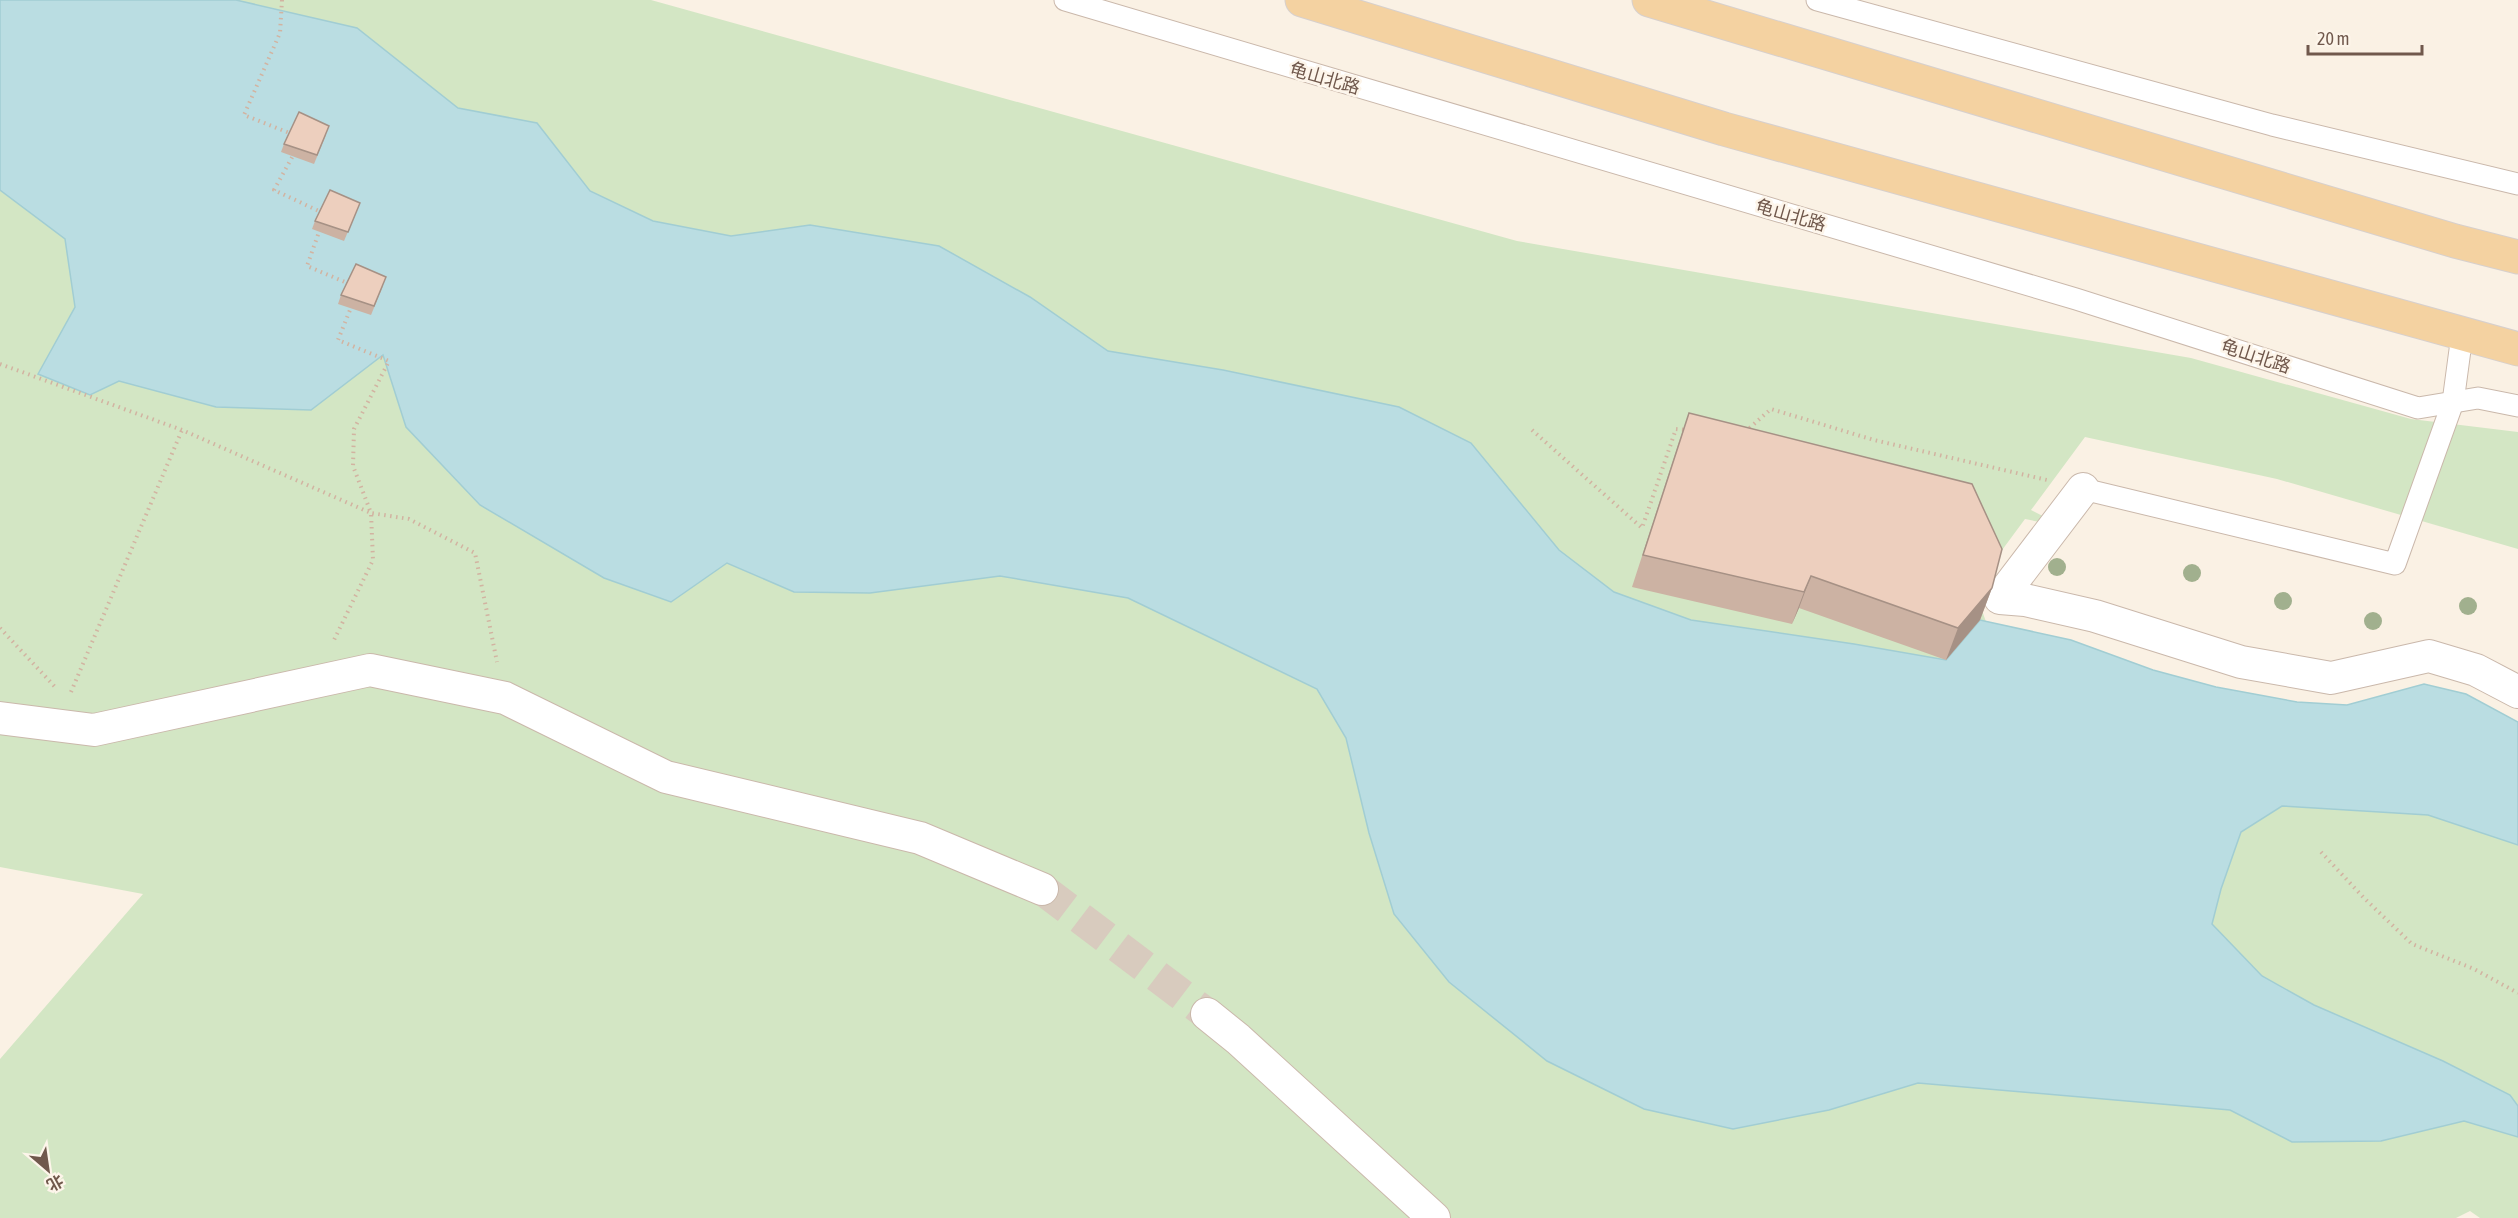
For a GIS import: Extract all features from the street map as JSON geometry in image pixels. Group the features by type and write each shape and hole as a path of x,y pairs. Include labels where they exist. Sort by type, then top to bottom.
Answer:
{"main road":[{"path":"1302,0 1724,129 2518,349"},
{"path":"1649,0 2455,241 2518,257"}],"street":[{"path":"2083,489 2000,598 2025,600 2095,616 2241,662 2331,678 2429,656 2476,670 2518,692"},
{"path":"0,718 94,730 370,670 505,698 666,777 920,838 1042,889"},
{"path":"1207,1014 1238,1039 1434,1218"}],"lane":[{"name":"龟山北路","path":"1065,0 2076,299 2418,408 2478,398 2518,406"},
{"path":"1816,0 2261,122 2518,184"},
{"path":"2083,489 2395,564 2452,402 2462,335"}],"path":[{"path":"282,0 280,33 244,115 293,134"},
{"path":"298,147 274,190 326,214"},
{"path":"322,225 307,266 359,288"},
{"path":"343,676 334,641 373,560 370,513 353,466 354,429 390,361 338,340 355,298"},
{"path":"0,364 182,430 370,513 409,519 475,554 505,698"},
{"path":"1737,439 1771,409 1874,440 2083,489"},
{"path":"1532,430 1642,528 1676,429 1696,432"},
{"path":"109,727 68,700 182,430"},
{"path":"0,628 60,692"},
{"path":"2321,852 2412,944 2474,969 2518,993"}],"green space":[{"path":"0,0 651,0 1517,241 2191,358 2411,419 2518,432 2518,549 2277,479 2085,437 2031,510 2064,527 2025,519 1974,588 1990,633 2296,718 2518,740 2518,1218 2480,1218 2470,1211 2456,1218 0,1218 0,1059 143,894 0,867"}],"water":[{"path":"0,0 236,0 357,28 458,108 537,123 590,191 653,221 731,236 810,225 939,246 1030,297 1108,351 1223,370 1399,407 1471,443 1559,550 1614,592 1691,620 1946,660 1980,620 2071,640 2153,670 2216,687 2297,702 2347,705 2424,684 2466,694 2518,722 2518,845 2428,815 2282,806 2241,832 2221,889 2212,924 2262,976 2314,1005 2443,1061 2510,1095 2518,1106 2518,1137 2464,1121 2381,1141 2292,1142 2230,1110 1918,1083 1829,1110 1733,1129 1644,1109 1547,1061 1449,982 1394,914 1369,833 1346,738 1317,689 1128,598 1000,576 870,593 794,592 727,563 671,602 604,578 480,505 406,427 383,355 311,410 216,407 119,381 90,395 38,374 75,307 65,239 0,190"}],"building":[{"path":"299,112 329,126 317,155 284,144"},
{"path":"330,190 360,203 348,232 315,221"},
{"path":"356,264 386,277 374,306 341,295"},
{"path":"1689,413 1972,484 2002,549 1992,588 1958,628 1811,576 1804,592 1643,555"}],"tunnel":[{"path":"1042,889 1207,1014"}]}
